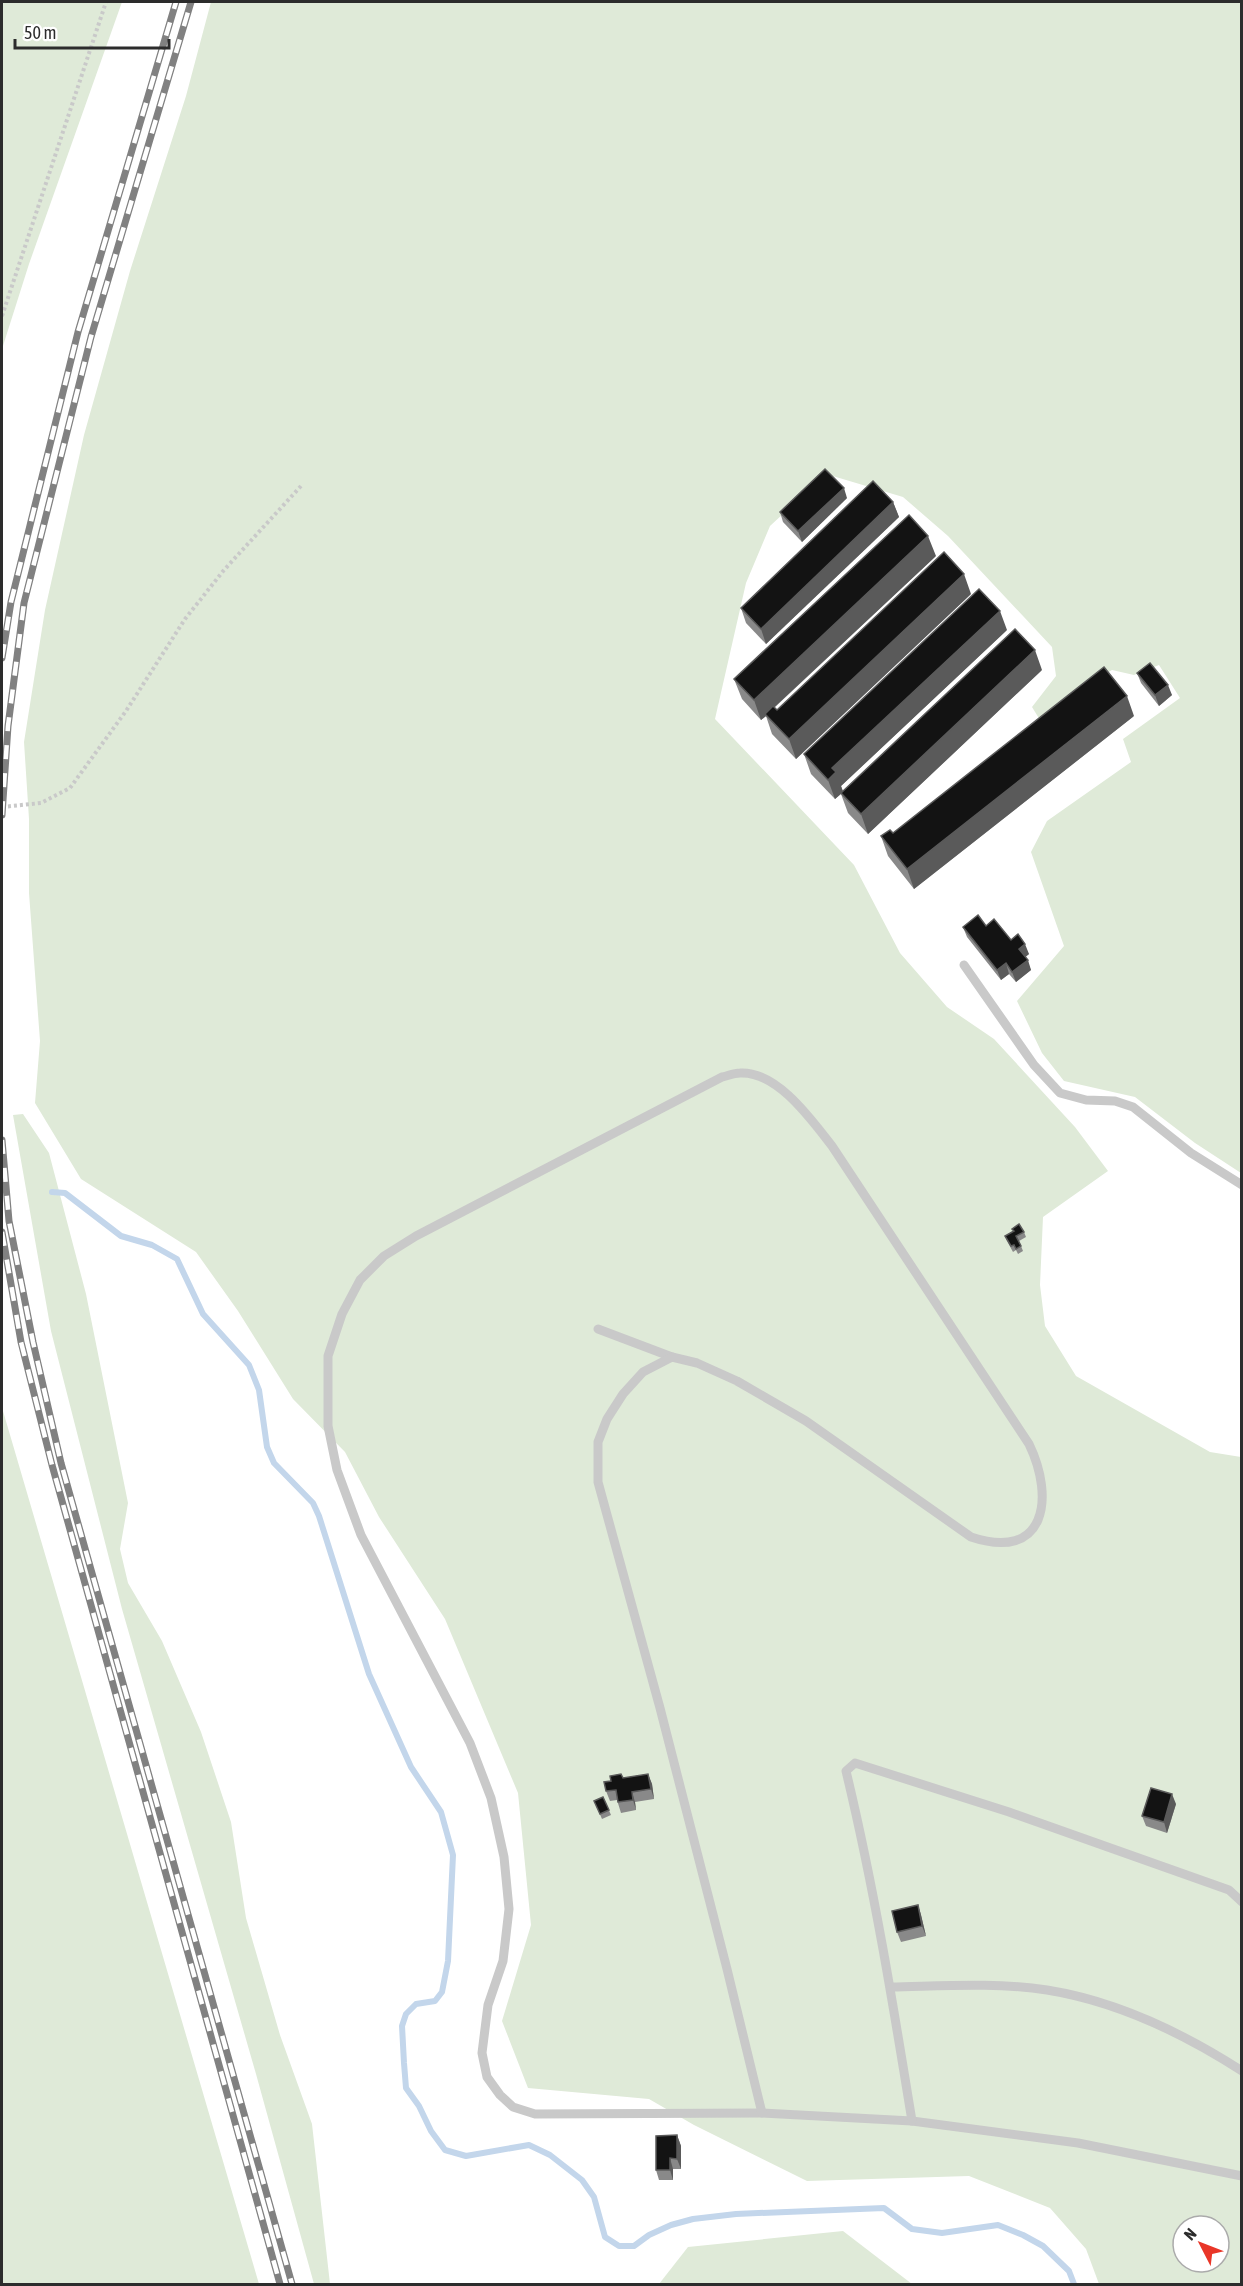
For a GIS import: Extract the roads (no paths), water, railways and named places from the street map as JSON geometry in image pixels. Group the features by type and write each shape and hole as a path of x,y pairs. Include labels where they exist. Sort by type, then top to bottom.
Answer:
{"lane":[{"path":"964,965 1034,1065 1060,1093 1086,1100 1115,1101 1133,1107 1191,1153 1242,1185"},
{"path":"598,1329 672,1357 697,1363 737,1381 806,1420 962,1532 981,1541 1017,1542 1030,1533 1041,1516 1041,1476 1029,1444 832,1146 784,1091 760,1076 740,1073 722,1077 416,1236 384,1256 360,1280 342,1314 328,1356 328,1426 337,1470 361,1535 470,1743 491,1798 504,1857 509,1909 503,1960 488,2006 482,2053 487,2077 500,2095 513,2107 535,2114 762,2113 912,2121 1078,2143 1242,2176"},
{"path":"672,1357 643,1372 623,1394 607,1419 598,1443 598,1482 663,1719 762,2113"},
{"path":"912,2121 891,1987 865,1849 846,1771 855,1763 1009,1812 1229,1890 1242,1902"},
{"path":"891,1987 978,1985 1046,1990 1092,2000 1175,2032 1242,2071"}],"waterway":[{"path":"52,1192 65,1193 121,1236 152,1245 177,1259 203,1314 249,1365 259,1390 267,1447 274,1463 313,1503 369,1674 411,1767 441,1812 453,1855 448,1961 442,1992 435,2001 416,2004 406,2014 402,2026 406,2088 445,2150 466,2156 529,2145 550,2155 582,2180 594,2197 605,2237 619,2246 634,2246 649,2235 671,2225 693,2219 736,2214 884,2208 912,2229 942,2233 998,2225 1043,2246 1069,2271 1074,2284"}],"railway":[{"path":"2,658 11,602 78,332 176,2"},
{"path":"2,815 8,726 24,603 91,337 191,2"},
{"path":"2,1140 9,1221 33,1342 61,1463 292,2284"},
{"path":"2,1232 21,1342 52,1465 280,2284"}]}
